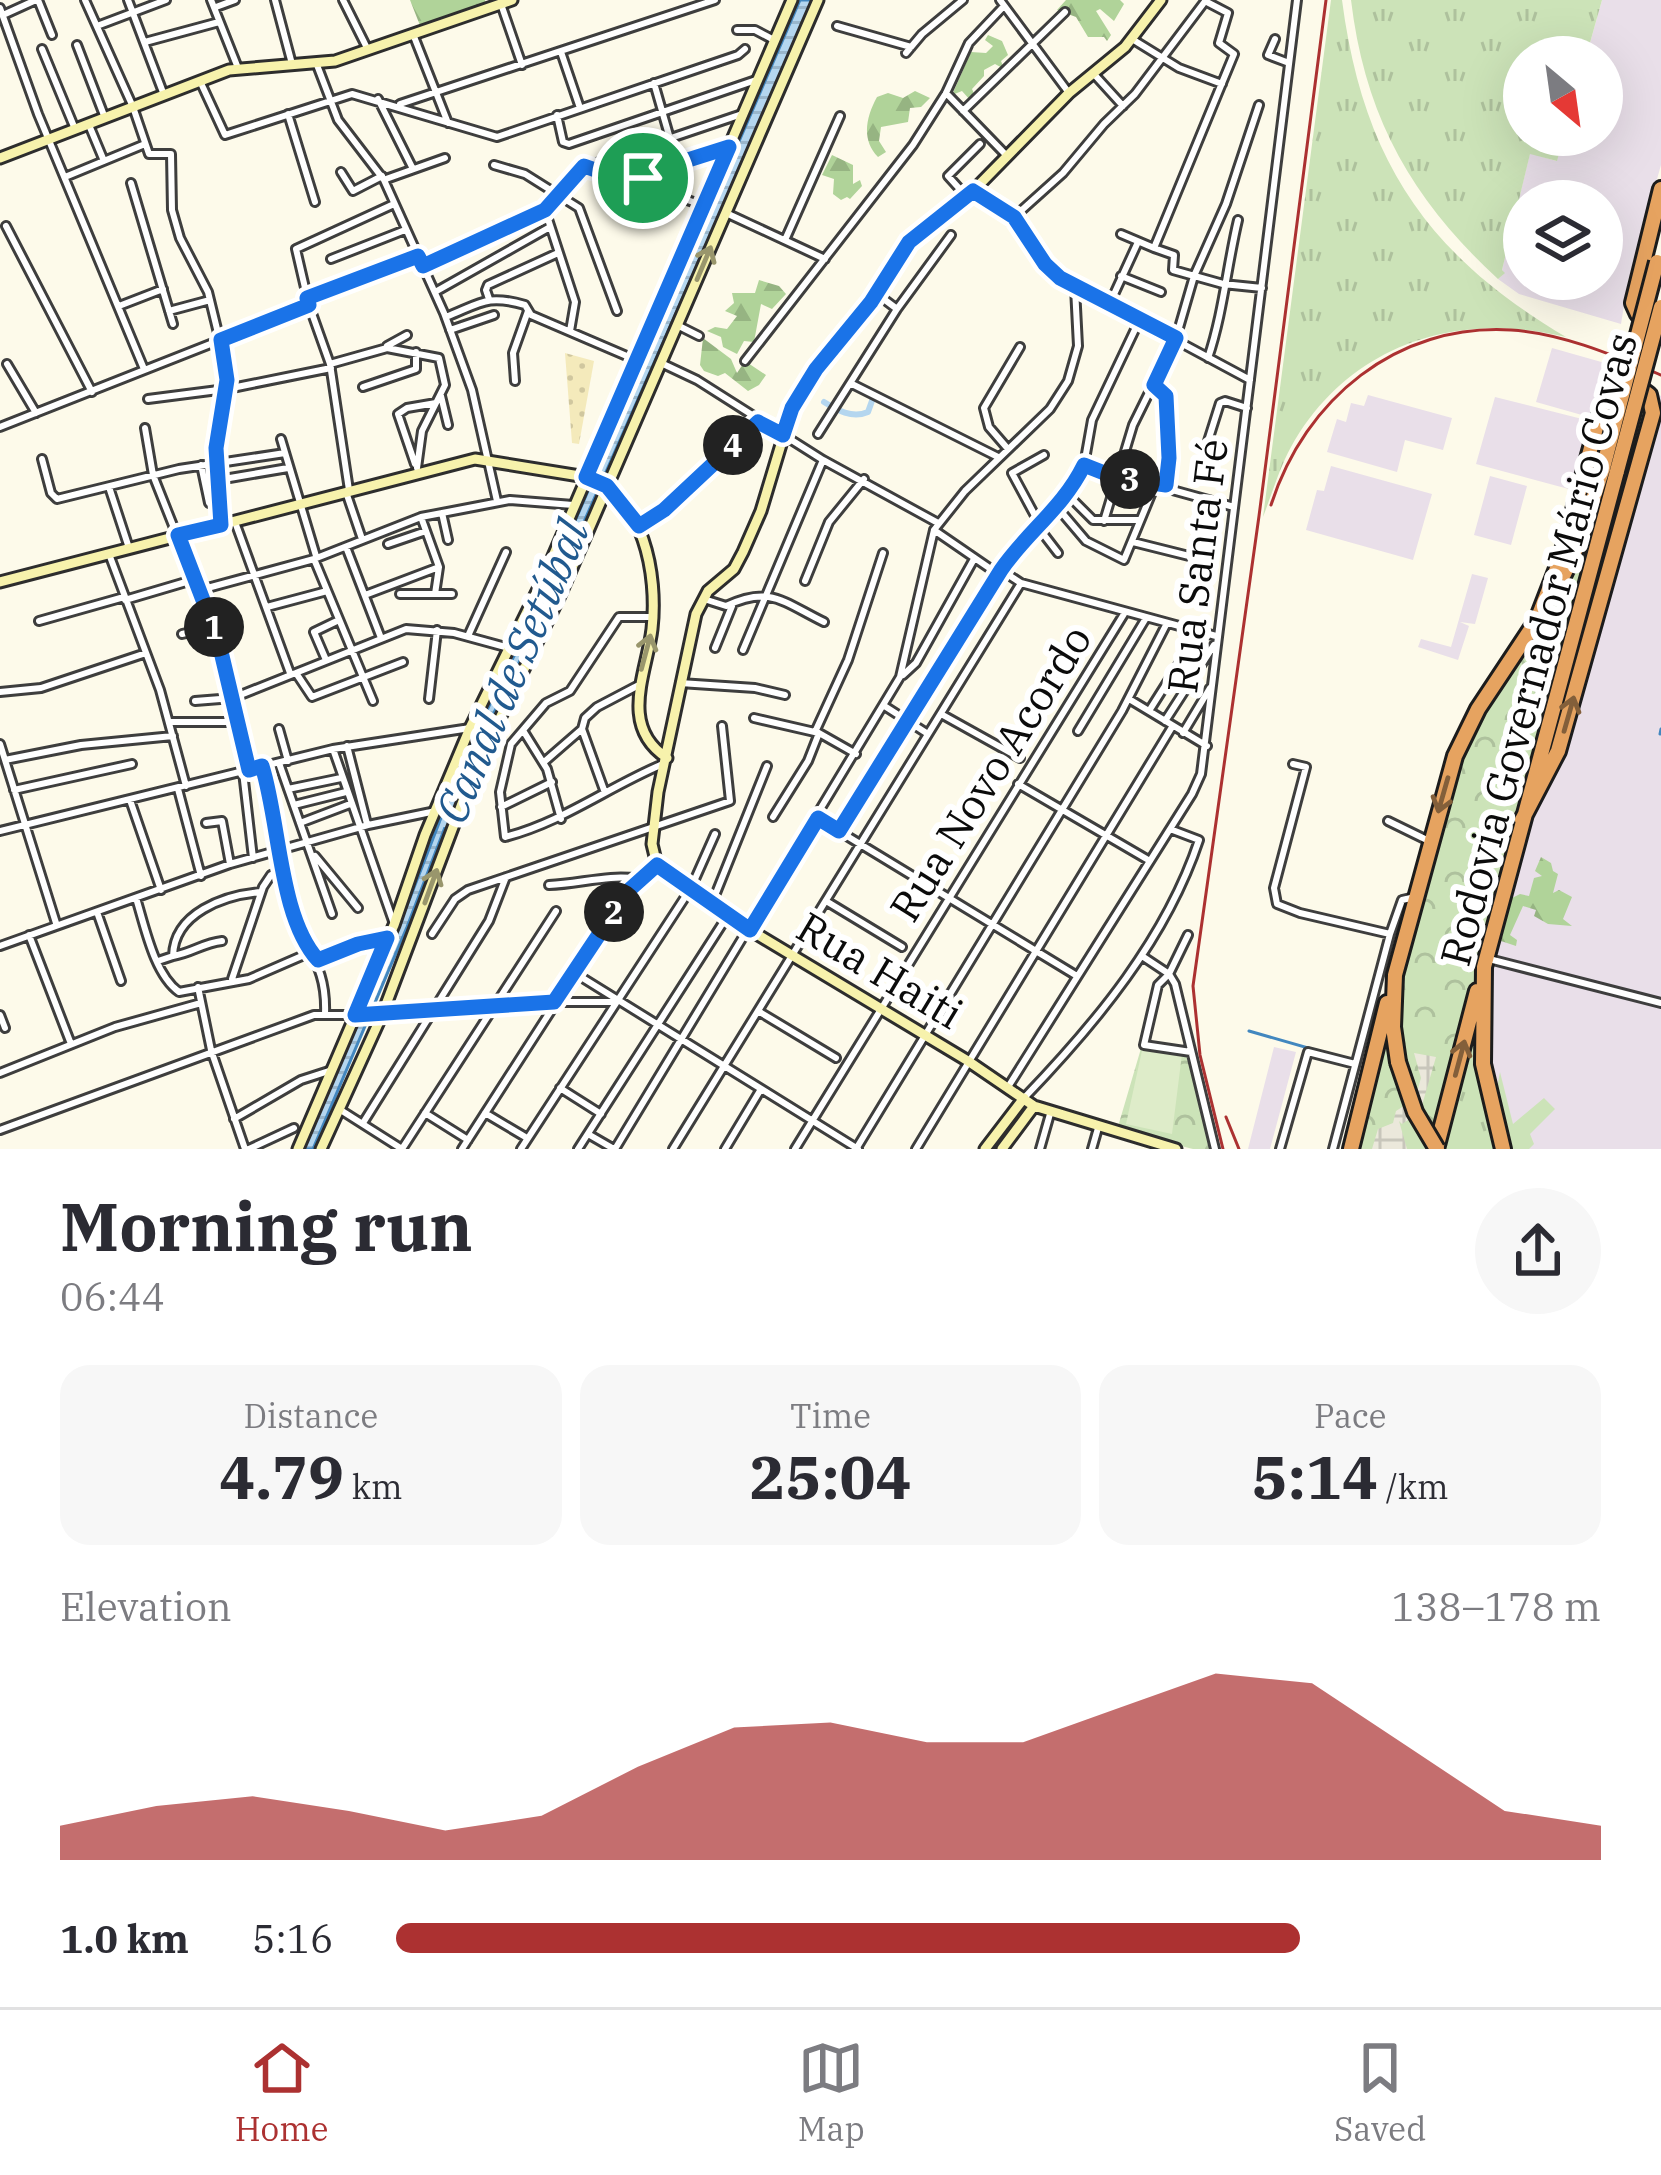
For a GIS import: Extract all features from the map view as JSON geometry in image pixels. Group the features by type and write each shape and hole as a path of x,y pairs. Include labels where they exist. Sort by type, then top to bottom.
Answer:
{"highway":[{"path":"1661,189 1633,303 1642,316 1661,321"},
{"name":"Rodovia Governador Mário Covas","path":"1503,1149 1483,1064 1485,962 1594,554 1659,255"},
{"name":"Rodovia Governador Mário Covas","path":"1437,1149 1415,1112 1398,1062 1393,1027 1395,975 1460,743 1537,620 1580,540 1610,469 1661,307"},
{"path":"1522,820 1558,751 1653,413 1646,391 1630,382 1614,387 1604,400 1562,558 1537,620"},
{"path":"1594,554 1604,587"},
{"path":"1437,1149 1485,962"},
{"path":"1351,1149 1395,975"}],"street":[{"path":"52,35 37,0 1,13 144,370"},
{"path":"85,0 133,106 149,154 171,154 174,220 210,300 221,340 226,389 217,464 221,525"},
{"path":"128,0 164,95"},
{"path":"97,26 166,0"},
{"path":"235,0 213,4 238,68"},
{"path":"275,0 293,67"},
{"path":"343,0 368,50"},
{"path":"396,105 715,0"},
{"path":"321,1149 475,770 555,606 636,361 791,0"},
{"path":"298,1149 394,926 470,728 574,505 597,481 660,363 818,0"},
{"path":"836,26 908,50 963,0"},
{"path":"1014,217 1068,168 1143,85 1206,0 1228,14 1219,43 1234,56 1154,248"},
{"name":"Rua Santa Fé","path":"1008,1087 1195,790 1207,746 1216,639 1298,0"},
{"path":"0,158 238,68 317,65 507,2 522,65"},
{"path":"461,1149 573,972 639,879 657,865 653,825 680,683 704,599 743,552 761,511 792,408 816,369 877,294 909,242 969,194 1069,93 1132,39 1156,2"},
{"path":"745,361 913,145 946,93 969,43 1002,3 1069,93"},
{"path":"963,111 1065,12"},
{"path":"146,42 219,22"},
{"path":"737,30 755,30 774,40"},
{"path":"413,34 448,124"},
{"path":"1132,39 1160,58 1222,84"},
{"path":"1275,39 1268,55 1289,63"},
{"path":"77,45 105,118"},
{"path":"200,81 225,135 352,94 496,137 738,56 745,49"},
{"path":"42,50 75,129"},
{"path":"561,52 580,107"},
{"path":"317,65 338,120 383,178 446,317 472,390 497,501"},
{"path":"1093,73 1123,106"},
{"path":"556,115 563,142 568,144 760,79"},
{"path":"654,83 677,163"},
{"path":"946,93 1008,157"},
{"path":"378,99 413,169"},
{"path":"1104,520 1137,415 1176,338 1194,276 1226,204 1259,105"},
{"path":"423,266 545,210 587,166 746,113"},
{"path":"288,115 315,202"},
{"path":"785,240 840,116"},
{"path":"89,124 104,161"},
{"path":"65,177 145,144"},
{"path":"980,144 948,176 969,194 1014,217 1045,264 1075,289 1141,319 1250,380"},
{"path":"644,187 647,173 729,147"},
{"path":"341,172 353,191 445,158"},
{"path":"494,165 512,168 559,193 582,213 617,310"},
{"path":"587,166 702,205"},
{"path":"131,182 173,324"},
{"path":"362,539 348,492 330,366 296,251 299,245 394,204"},
{"path":"545,210 575,302 570,331"},
{"path":"726,213 826,260"},
{"path":"1208,358 1238,220"},
{"path":"6,226 92,392"},
{"path":"435,292 550,227"},
{"path":"331,259 405,230"},
{"path":"1121,234 1174,255 1173,270 1223,284 1263,288"},
{"path":"818,434 897,309 952,235"},
{"path":"1110,304 1138,242"},
{"path":"489,299 488,285 558,253"},
{"path":"0,427 418,256"},
{"path":"1121,276 1161,292"},
{"path":"119,306 163,289"},
{"path":"588,1134 615,1149 884,706 900,677 936,526 997,458 1050,410 1071,373 1078,346 1075,289"},
{"path":"877,294 897,309"},
{"path":"446,317 489,299 525,305 528,311 636,361"},
{"path":"169,311 210,300"},
{"path":"515,381 513,353 528,311"},
{"path":"451,330 494,315"},
{"path":"839,831 999,572 1067,494 1084,465 1092,420 1141,319"},
{"path":"677,325 699,336"},
{"path":"148,399 226,389 330,366 407,335"},
{"path":"1008,449 989,427 985,406 1020,347"},
{"path":"384,348 440,358 446,379 422,431 418,470"},
{"path":"363,387 416,369 416,352"},
{"path":"660,363 697,380 758,422 863,481 936,526 974,559 1021,583 1216,639 1107,837 916,1149"},
{"path":"8,364 36,413"},
{"path":"851,384 997,458"},
{"path":"1154,385 1166,396 1166,485"},
{"path":"418,470 398,416 402,410 438,400"},
{"path":"438,400 448,425"},
{"path":"1208,441 1220,403 1247,408"},
{"path":"639,526 664,510 758,422"},
{"path":"145,428 153,475 214,626 240,722 253,858"},
{"path":"281,439 315,558 373,701"},
{"path":"43,459 53,498 201,465 285,453"},
{"path":"1044,455 1012,472 1058,554"},
{"path":"0,582 418,470 487,459 597,481 639,526 653,617 637,702 646,729 666,761"},
{"path":"743,650 823,460"},
{"path":"201,465 209,503 220,501"},
{"path":"1084,465 1234,506"},
{"path":"218,480 288,468"},
{"path":"805,581 830,522 863,481"},
{"path":"1058,508 1087,541 1126,559 1155,485"},
{"path":"109,487 129,548"},
{"path":"1067,494 1093,520 1140,520"},
{"path":"200,590 315,558 421,517 497,501 574,505"},
{"path":"1133,542 1198,559 1215,504"},
{"path":"442,513 448,540"},
{"path":"421,517 439,567 435,594"},
{"path":"236,522 292,672 310,697 403,662"},
{"path":"388,544 426,531"},
{"path":"346,547 381,638"},
{"path":"468,636 506,552"},
{"path":"772,817 808,761 883,553"},
{"path":"110,554 174,736 201,876"},
{"path":"900,677 915,665 974,559"},
{"path":"365,595 439,567"},
{"path":"39,621 196,579"},
{"path":"673,1149 1021,583"},
{"path":"266,608 328,591"},
{"path":"715,648 740,597 767,593 824,622"},
{"path":"400,594 452,594"},
{"path":"704,599 726,606 734,603"},
{"name":"Rua Novo Acordo","path":"795,1149 1124,614"},
{"path":"653,617 620,617 567,694 546,703 511,744 500,807 506,837 561,819 604,790 666,761"},
{"path":"1078,731 1146,618"},
{"path":"326,660 314,632 339,620"},
{"path":"573,972 857,1149 1129,699 1168,623"},
{"path":"182,634 214,626"},
{"path":"195,701 233,698 406,629 436,630 509,648"},
{"path":"429,699 436,630"},
{"path":"1149,711 1199,632"},
{"path":"0,692 41,688 146,653"},
{"path":"680,683 755,688 784,695"},
{"path":"1182,734 1212,685"},
{"path":"544,762 582,729 585,718 597,707 638,686"},
{"path":"1129,699 1207,746"},
{"path":"884,706 928,734"},
{"path":"941,714 1020,758"},
{"path":"754,718 817,733 856,754"},
{"path":"169,722 240,722"},
{"path":"432,934 459,895 730,801 722,726"},
{"path":"0,830 333,749 470,728"},
{"path":"279,729 288,789 332,914"},
{"path":"582,729 604,790"},
{"path":"524,731 544,762 561,819"},
{"path":"5,760 81,745 174,736"},
{"path":"0,744 56,923"},
{"path":"347,746 368,825"},
{"path":"333,749 394,926"},
{"path":"14,790 132,764"},
{"path":"1293,764 1306,767 1274,888 1277,904 1390,934"},
{"path":"262,766 291,908 326,986 325,1014"},
{"path":"712,903 766,766"},
{"path":"288,789 341,778"},
{"path":"500,807 552,782"},
{"path":"1017,784 1150,861"},
{"path":"294,805 346,792"},
{"path":"130,800 161,890"},
{"path":"300,824 350,804"},
{"path":"0,946 230,864 436,811"},
{"path":"818,818 1077,976"},
{"path":"206,823 222,821 230,864"},
{"path":"1388,821 1431,842"},
{"path":"985,1149 1029,1102 1162,924 1198,843 1198,838 1170,829"},
{"path":"521,1149 691,889 715,834"},
{"path":"308,846 358,908"},
{"name":"Rua Haiti","path":"657,865 750,930 1029,1102 1051,1114 1176,1149"},
{"path":"232,980 261,892 269,877 284,870"},
{"path":"363,1123 489,921 506,877"},
{"path":"549,885 606,877 639,879"},
{"path":"173,956 177,932 199,911 261,892"},
{"path":"1333,1149 1390,934 1402,899 1416,897"},
{"path":"136,898 158,961 171,987 179,992 249,979 311,952"},
{"path":"826,901 902,947"},
{"path":"339,1109 402,1149 556,911"},
{"path":"97,912 121,981"},
{"path":"578,1149 728,915"},
{"path":"29,935 71,1044"},
{"path":"1188,935 1155,993 1144,1045 1191,1052"},
{"path":"318,960 387,938"},
{"path":"158,961 222,941"},
{"path":"1142,956 1169,974 1215,1149"},
{"path":"1485,962 1661,1003"},
{"path":"198,987 211,1050 247,1149 294,1129"},
{"path":"0,1130 211,1050 325,1014 615,1001"},
{"path":"0,1073 132,1021 202,1003"},
{"path":"758,1011 836,1058"},
{"path":"0,1016 5,1028"},
{"path":"1280,1149 1308,1052 1354,1064"},
{"path":"233,1119 302,1079 332,1070"},
{"path":"560,1088 601,1114"},
{"path":"725,1149 761,1089"},
{"path":"1002,1149 1029,1102"},
{"path":"425,1113 468,1139"},
{"path":"484,1113 527,1138"},
{"path":"1040,1149 1051,1114"},
{"path":"1092,1149 1098,1127"}],"shaded area":[{"path":"1602,0 1661,0 1661,165 1628,281 1621,324 1539,300 1623,300 1623,180 1524,180 1529,156 1556,161 1558,156 1623,156 1623,36 1592,36"},
{"path":"1552,348 1612,365 1596,419 1536,402"},
{"path":"1644,389 1661,396 1661,1149 1507,1149 1483,1064 1484,989"},
{"path":"1368,395 1452,418 1443,450 1405,440 1397,472 1327,452 1337,419 1346,422 1351,403 1364,406"},
{"path":"1495,397 1594,422 1576,491 1476,464"},
{"path":"1331,466 1432,494 1413,560 1306,530 1317,490 1324,491"},
{"path":"1490,476 1527,486 1511,545 1474,535"},
{"path":"1472,574 1488,578 1475,624 1460,622 1469,626 1458,660 1418,647 1421,639 1451,647"},
{"path":"1274,1047 1296,1052 1270,1149 1248,1149"},
{"path":"1414,1053 1436,1057 1420,1112 1402,1124 1399,1121 1407,1149 1372,1149 1378,1129 1393,1123 1396,1111 1415,1099 1421,1078"}],"green space":[{"path":"410,0 485,0 487,6 421,28"},
{"path":"1066,0 1120,0 1124,4 1114,21 1100,9 1096,11 1111,35 1107,41 1088,37 1076,17 1057,10"},
{"path":"1331,0 1342,0 1366,109 1410,198 1440,237 1503,295 1503,300 1566,337 1485,328 1446,333 1374,360 1315,412 1287,455 1263,517"},
{"path":"1351,0 1602,0 1592,36 1503,36 1503,156 1530,156 1524,180 1503,180 1503,275 1498,279 1417,187 1381,119"},
{"path":"988,35 1002,41 1008,55 1001,61 1004,69 995,64 984,70 970,100 962,91 952,95 971,52 986,53 993,46 985,40"},
{"path":"915,91 930,98 921,107 910,108 908,122 881,127 879,141 886,152 878,157 867,128 877,97 888,93 903,98"},
{"path":"832,155 853,165 853,184 860,180 862,186 850,199 833,194 834,179 822,175"},
{"path":"759,280 779,286 786,294 772,309 761,304 754,342 744,341 737,354 723,347 721,337 707,331 727,329 737,316 725,311 734,303 732,293 755,293"},
{"path":"703,338 731,359 737,373 745,361 766,375 759,385 748,391 725,373 718,376 704,371 700,365"},
{"path":"1642,391 1650,406 1558,751 1535,781"},
{"path":"1598,498 1603,500 1429,1149 1353,1149 1467,738 1563,586"},
{"path":"1541,857 1558,874 1553,893 1559,890 1572,897 1563,919 1572,926 1548,924 1534,916 1536,910 1523,906 1510,935 1517,940 1516,946 1501,941 1510,899 1529,896 1534,878 1542,876 1535,871"},
{"path":"1473,1025 1478,1075 1497,1149 1444,1149 1441,1146"},
{"path":"1142,1045 1188,1053 1211,1149 1117,1130"},
{"path":"1143,1046 1182,1054 1172,1134 1126,1124"},
{"path":"1500,1072 1513,1124 1544,1098 1555,1109 1530,1134 1534,1144 1529,1149 1511,1149 1503,1130 1497,1102"}],"sand":[{"path":"565,353 594,361 579,444 572,443"}],"water":[{"path":"800,0 814,0 546,608 471,759 407,927 313,1149 303,1149 468,748 534,616"}],"waterway":[{"path":"824,402 856,415 868,412 873,398 881,398"},
{"path":"947,429 983,447"},
{"path":"1660,734 1661,729"},
{"name":"Canal de Setúbal","path":"444,824 471,758"},
{"path":"1249,1031 1350,1060"}],"tram line":[{"path":"1223,1149 1200,1055 1193,986 1326,0"},
{"path":"1271,505 1286,467 1332,401 1394,354 1430,339 1469,331 1530,332 1588,346 1661,375"}],"railway":[{"path":"1226,1117 1239,1149"}],"route":[{"path":"729,147 586,477 607,486 639,526 664,510 758,422 783,435 792,408 816,369 871,302 909,242 973,191 1014,217 1045,264 1075,289 1176,338 1154,385 1166,396 1166,485 1117,478 1084,465 1058,508 1029,532 1001,570 839,831 818,818 750,930 657,865 628,891 554,1002 355,1015 387,938 318,960 311,952 286,888 273,800 262,766 249,770 218,639 178,535 221,525 216,448 227,380 221,340 309,305 307,298 418,256 423,266 528,219 545,210 584,166 644,187 643,178 729,147"}]}
